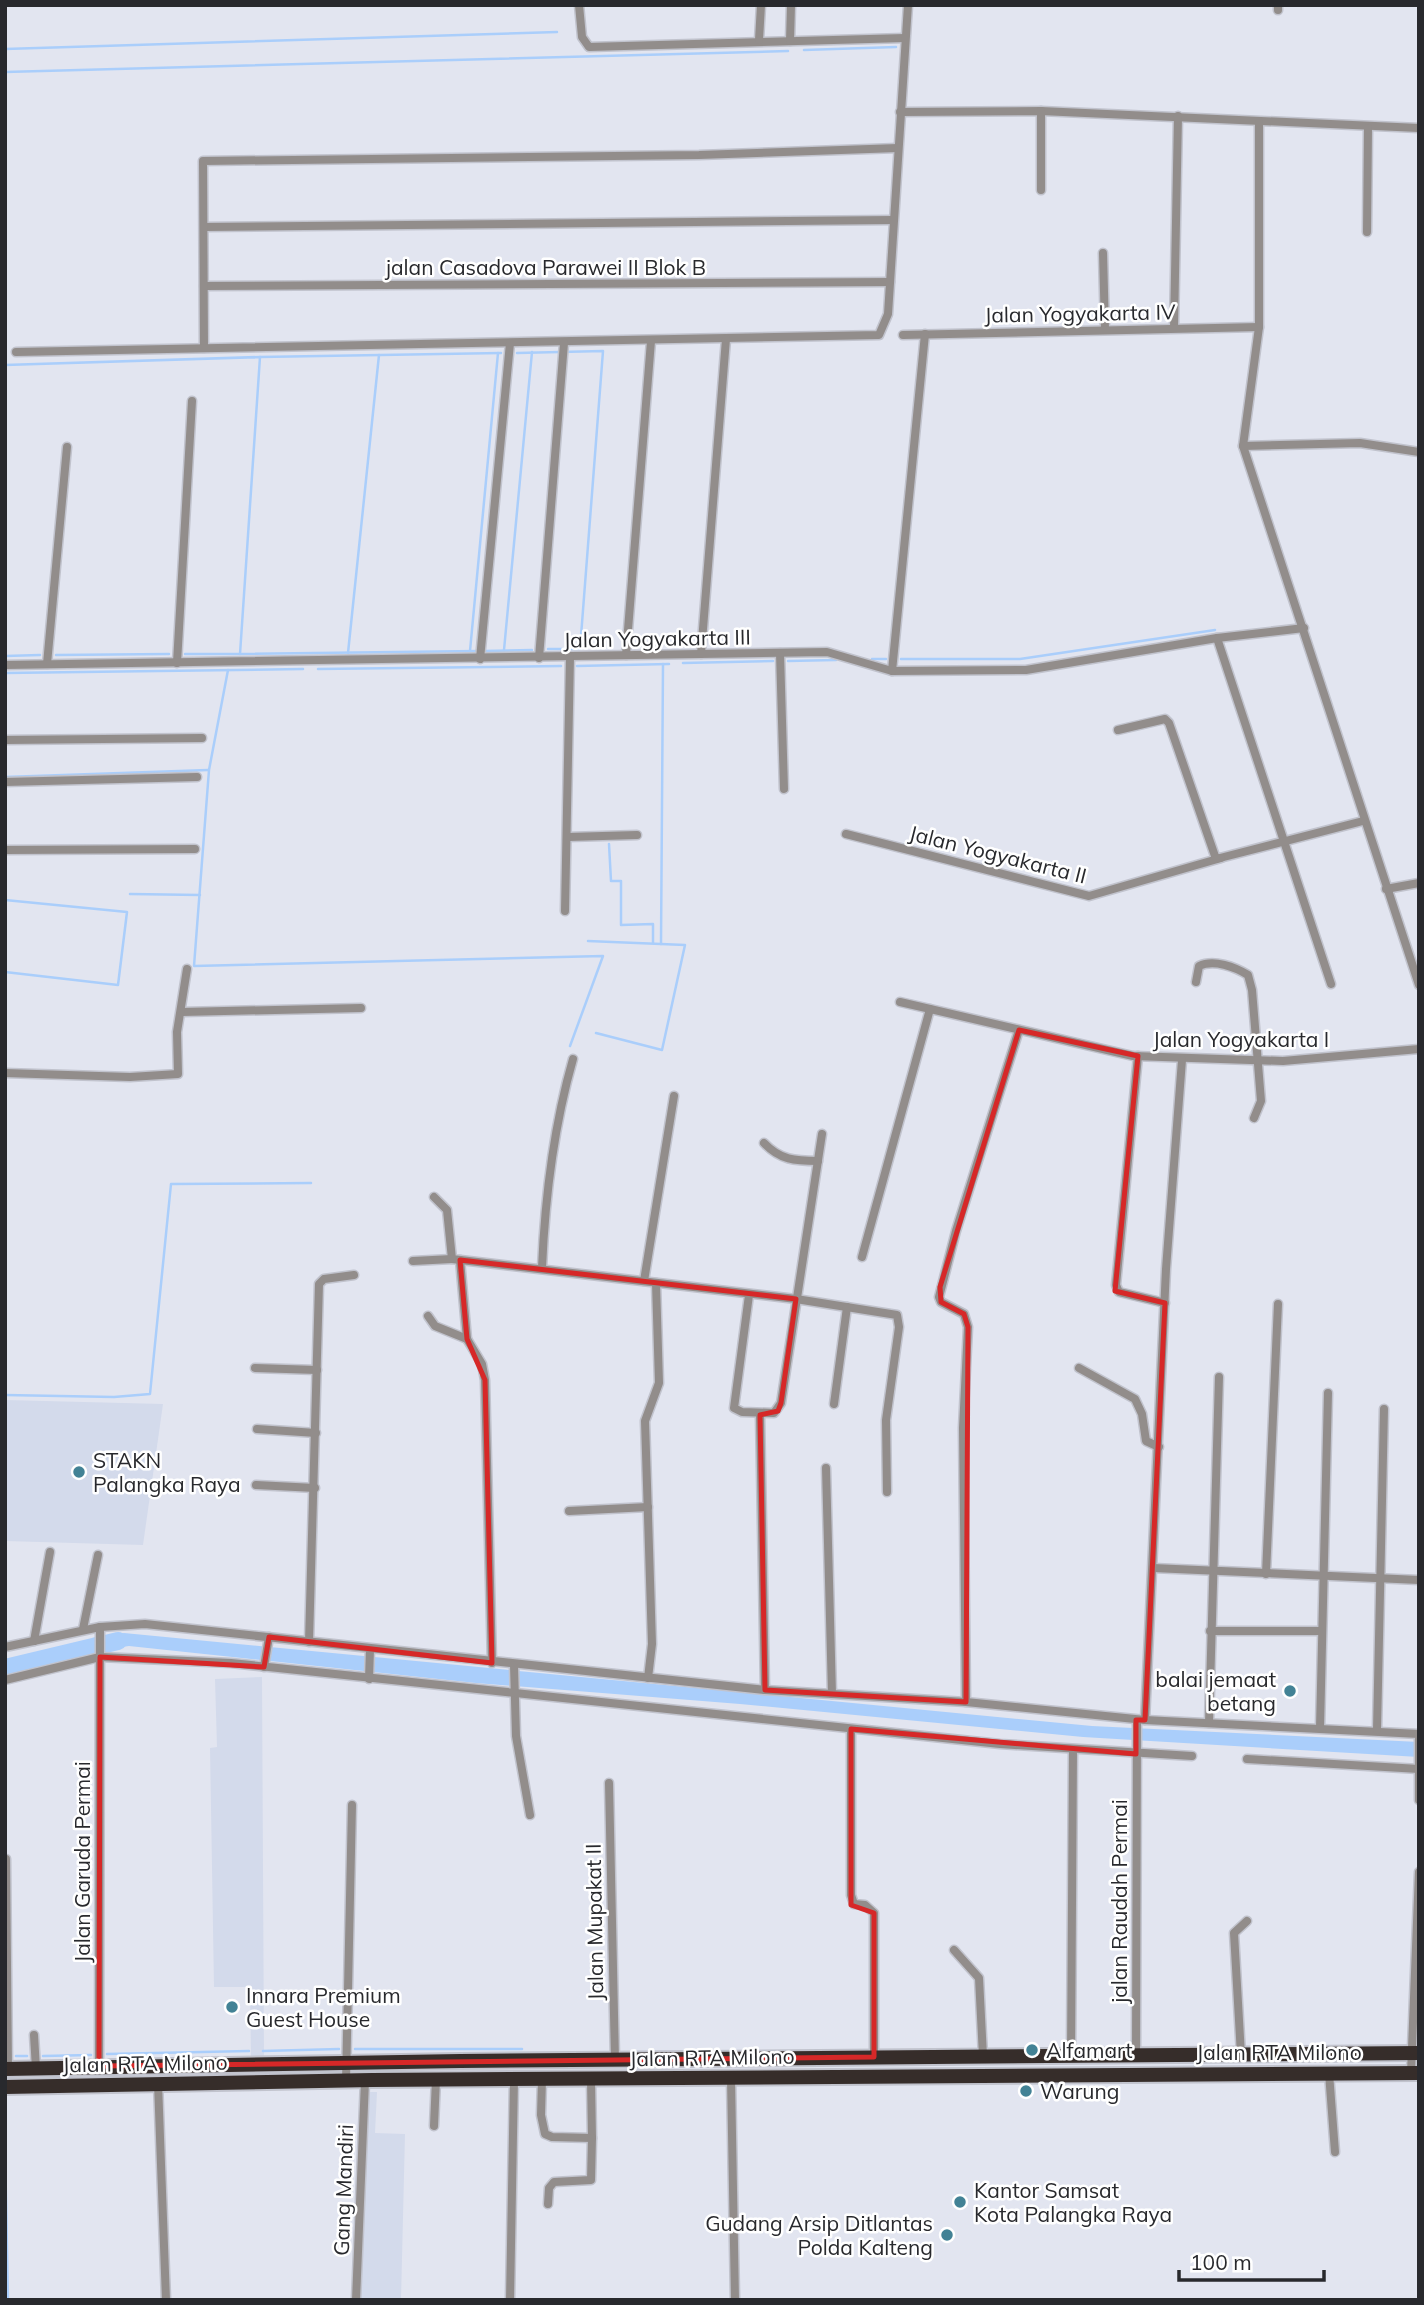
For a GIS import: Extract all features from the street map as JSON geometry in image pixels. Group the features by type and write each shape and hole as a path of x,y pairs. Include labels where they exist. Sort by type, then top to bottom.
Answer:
{"highway":[{"name":"Jalan RTA Milono","path":"7,2069 874,2057 1415,2054"},
{"path":"1266,2056 1266,2073"},
{"path":"694,2059 694,2077"},
{"name":"Jalan RTA Milono","path":"5,2087 694,2077 1415,2073"}],"street":[{"path":"579,5 582,37 589,47 759,40 905,38"},
{"path":"759,40 761,5"},
{"path":"790,41 791,5"},
{"path":"16,352 879,335 887,322 908,5"},
{"path":"900,112 1041,111 1178,116 1368,128 1419,128"},
{"path":"1041,111 1041,190"},
{"path":"1174,328 1178,116"},
{"path":"1259,123 1259,327 1243,446 1304,628 1363,821 1419,985"},
{"path":"1367,232 1368,128"},
{"path":"204,348 203,161 699,155 898,148"},
{"path":"204,227 893,220"},
{"path":"1103,253 1105,329"},
{"name":"jalan Casadova Parawei II Blok B","path":"204,286 890,282"},
{"name":"Jalan Yogyakarta IV","path":"903,335 1259,327"},
{"path":"892,671 925,334"},
{"path":"701,654 726,339"},
{"path":"626,655 651,341"},
{"path":"539,658 564,343"},
{"path":"480,659 509,344"},
{"path":"177,663 191,401"},
{"path":"1243,446 1360,443 1419,452"},
{"path":"47,664 67,447"},
{"name":"Jalan Yogyakarta III","path":"5,665 838,653 892,671 1026,670 1217,638 1304,628"},
{"path":"1217,638 1331,984"},
{"path":"780,653 784,789"},
{"path":"565,911 570,657"},
{"path":"1118,730 1165,719 1214,856 1221,858"},
{"path":"5,740 202,738"},
{"path":"5,782 197,777"},
{"name":"Jalan Yogyakarta II","path":"846,834 1089,896 1363,821"},
{"path":"568,837 637,835"},
{"path":"5,850 195,849"},
{"path":"1386,889 1419,883"},
{"path":"1196,982 1199,965 1205,963 1238,970 1248,975 1261,1101 1254,1118"},
{"path":"5,1073 130,1077 178,1074 177,1031 187,969"},
{"name":"Jalan Yogyakarta I","path":"900,1002 1138,1056 1182,1060 1258,1061 1379,1055 1419,1049"},
{"path":"182,1012 361,1008"},
{"path":"862,1257 930,1009"},
{"path":"967,1703 963,1428 968,1327 964,1314 941,1302 939,1297 956,1231 1019,1030"},
{"path":"1138,1056 1116,1286 1119,1292 1165,1303"},
{"path":"542,1268 548,1177 556,1118 573,1059"},
{"name":"jalan Raudah Permai","path":"1136,2057 1136,1730 1141,1720 1153,1568 1165,1303 1182,1060"},
{"path":"644,1281 674,1096"},
{"path":"749,1295 734,1408 760,1414 774,1413 781,1403 822,1134"},
{"path":"764,1143 774,1154 783,1158 817,1161"},
{"path":"435,1197 447,1210 467,1339 482,1364 485,1380 492,1663"},
{"path":"413,1261 456,1260 542,1268 796,1299 894,1314 899,1320 886,1420 887,1492"},
{"path":"309,1642 315,1488 318,1284 324,1279 354,1275"},
{"path":"648,1678 652,1644 645,1421 660,1383 656,1283"},
{"path":"1266,1574 1278,1304"},
{"path":"834,1404 847,1307"},
{"path":"428,1316 435,1326 467,1339"},
{"path":"255,1368 317,1370"},
{"path":"1080,1368 1135,1399 1142,1414 1146,1441 1159,1447"},
{"path":"1209,1723 1219,1377"},
{"path":"1320,1728 1328,1393"},
{"path":"1377,1730 1384,1409"},
{"path":"760,1414 765,1690"},
{"path":"257,1429 316,1433"},
{"path":"826,1468 832,1694"},
{"path":"256,1485 315,1488"},
{"path":"569,1511 648,1507"},
{"path":"34,1641 50,1552"},
{"path":"83,1629 98,1555"},
{"path":"1153,1568 1419,1580"},
{"path":"5,1647 100,1626 145,1624 765,1690 967,1703 1141,1720 1377,1730 1419,1737 1419,1800"},
{"name":"Jalan Garuda Permai","path":"99,2066 100,1626"},
{"path":"1210,1631 1321,1631"},
{"path":"265,1664 268,1639"},
{"path":"369,1675 370,1649"},
{"path":"5,1680 100,1653 265,1664 514,1694 851,1729 1073,1749 1136,1749 1192,1756"},
{"path":"514,1665 516,1736 530,1815"},
{"path":"851,1729 851,1895 854,1904 872,1908 874,2057"},
{"path":"1071,2057 1073,1749"},
{"path":"1247,1759 1418,1766"},
{"name":"Jalan Mupakat II","path":"609,1783 615,2060"},
{"path":"346,2081 352,1805"},
{"path":"6,1859 7,2069"},
{"path":"1415,2073 1419,1872"},
{"path":"1241,2055 1234,1933 1247,1921"},
{"path":"954,1950 979,1978 983,2056"},
{"path":"34,2035 36,2069"},
{"path":"1329,2073 1335,2151"},
{"path":"731,2078 735,2300"},
{"path":"510,2300 514,2079"},
{"path":"542,2079 541,2115 545,2134 552,2137 592,2138"},
{"path":"434,2126 436,2080"},
{"path":"548,2204 549,2188 554,2182 591,2180 591,2080"},
{"name":"Gang Mandiri","path":"356,2300 365,2081"},
{"path":"159,2083 166,2300"}],"highlighted area":[{"path":"1019,1030 1138,1056 1115,1291 1165,1303 1145,1720 1136,1720 1136,1754 851,1729 851,1905 874,1913 874,2057 99,2066 100,1657 264,1667 269,1637 492,1663 485,1380 467,1339 460,1260 796,1299 781,1403 778,1411 760,1415 765,1690 966,1702 968,1327 964,1314 941,1302 940,1287"}],"shaded area":[{"name":"STAKN Palangka Raya","path":"5,1400 163,1404 143,1545 5,1541"},
{"path":"262,1677 264,2058 251,2058 250,1987 214,1987 210,1748 217,1747 215,1679"},
{"path":"367,2092 377,2092 375,2133 405,2134 401,2300 358,2300"}],"water":[{"path":"124,1633 1092,1726 1419,1742 1419,1757 1083,1737 740,1704 476,1683 129,1646 94,1651 92,1638"}],"waterway":[{"path":"5,49 557,32"},
{"path":"804,50 896,47"},
{"path":"5,72 788,51"},
{"path":"517,353 603,351 580,649 548,649"},
{"path":"504,650 532,352"},
{"path":"470,651 498,353"},
{"path":"260,357 501,353"},
{"path":"348,653 379,355"},
{"path":"5,365 260,357 240,654 185,654"},
{"path":"901,659 1020,659 1215,630"},
{"path":"484,651 532,650"},
{"path":"240,654 478,651"},
{"path":"56,655 169,654"},
{"path":"5,656 40,655"},
{"path":"872,659 886,659"},
{"path":"788,661 836,660"},
{"path":"683,663 773,661"},
{"path":"661,944 663,664"},
{"path":"577,666 669,664"},
{"path":"318,669 561,666"},
{"path":"5,673 303,669"},
{"path":"228,670 209,770 194,966 603,956 570,1046"},
{"path":"5,777 208,770"},
{"path":"609,844 611,881 621,881 621,925 653,924 653,943"},
{"path":"130,894 200,895"},
{"path":"5,900 127,912 118,985 5,972"},
{"path":"588,941 685,945 662,1050 596,1033"},
{"path":"5,1395 114,1397 150,1394 171,1184 311,1183"},
{"path":"5,1668 118,1641"},
{"path":"263,2051 339,2049"},
{"path":"355,2049 522,2049"},
{"path":"107,2054 249,2051"},
{"path":"43,2056 91,2055"},
{"path":"16,2056 27,2056"},
{"path":"5,2149 8,2300"}],"place":[{"name":"STAKN Palangka Raya","path":"79,1472"},
{"name":"balai jemaat betang","path":"1290,1691"},
{"name":"Innara Premium Guest House","path":"232,2007"},
{"name":"Alfamart","path":"1032,2050"},
{"name":"Warung","path":"1026,2091"},
{"name":"Kantor Samsat Kota Palangka Raya","path":"960,2202"},
{"name":"Gudang Arsip Ditlantas Polda Kalteng","path":"947,2235"}]}
